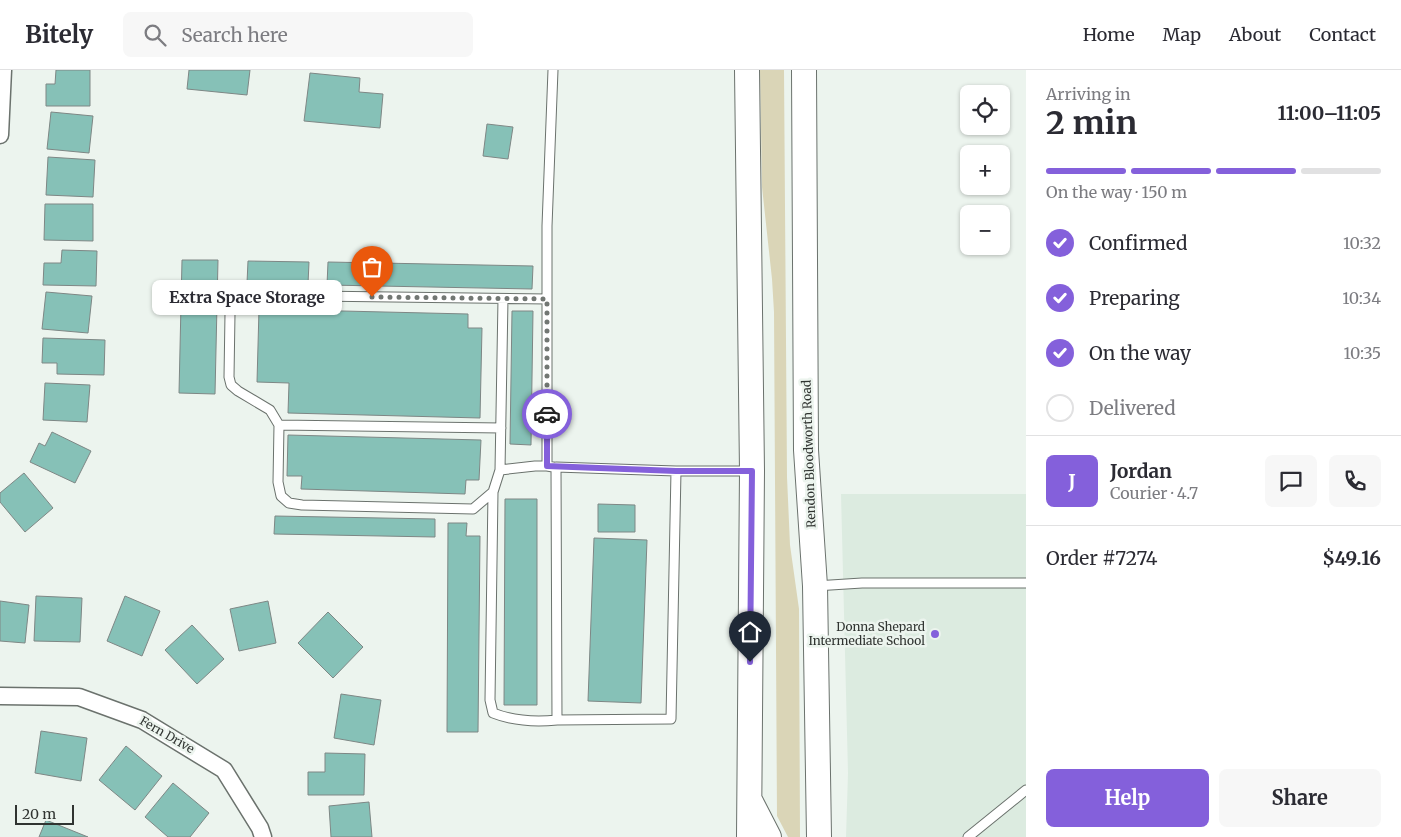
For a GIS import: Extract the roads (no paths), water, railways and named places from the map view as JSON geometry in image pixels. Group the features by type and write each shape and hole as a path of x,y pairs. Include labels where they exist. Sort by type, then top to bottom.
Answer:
{"main road":[{"path":"747,70 752,471 749,837"},
{"name":"Rendon Bloodworth Road","path":"804,70 806,450 815,586 819,837"},
{"path":"748,796 768,837"}],"street":[{"path":"0,135 3,70"},
{"name":"Fern Drive","path":"0,696 79,697 142,720 224,770 260,828 263,837"}],"lane":[{"path":"553,70 547,226 547,299 557,720"},
{"path":"493,492 473,509 289,503 281,496 278,482 279,425 270,410 238,391 231,385 228,376 230,314 233,302 240,296 547,299"},
{"path":"503,299 500,470 493,492 490,700 493,713 504,717 540,722 671,718 676,471"},
{"path":"279,425 500,428"},
{"path":"500,470 552,466 676,471 752,471"},
{"path":"815,586 862,583 1026,583"},
{"path":"968,837 1026,790"}],"place":[{"name":"Extra Space Storage","path":"372,297"},
{"name":"Donna Shepard Intermediate School","path":"935,634"}]}
